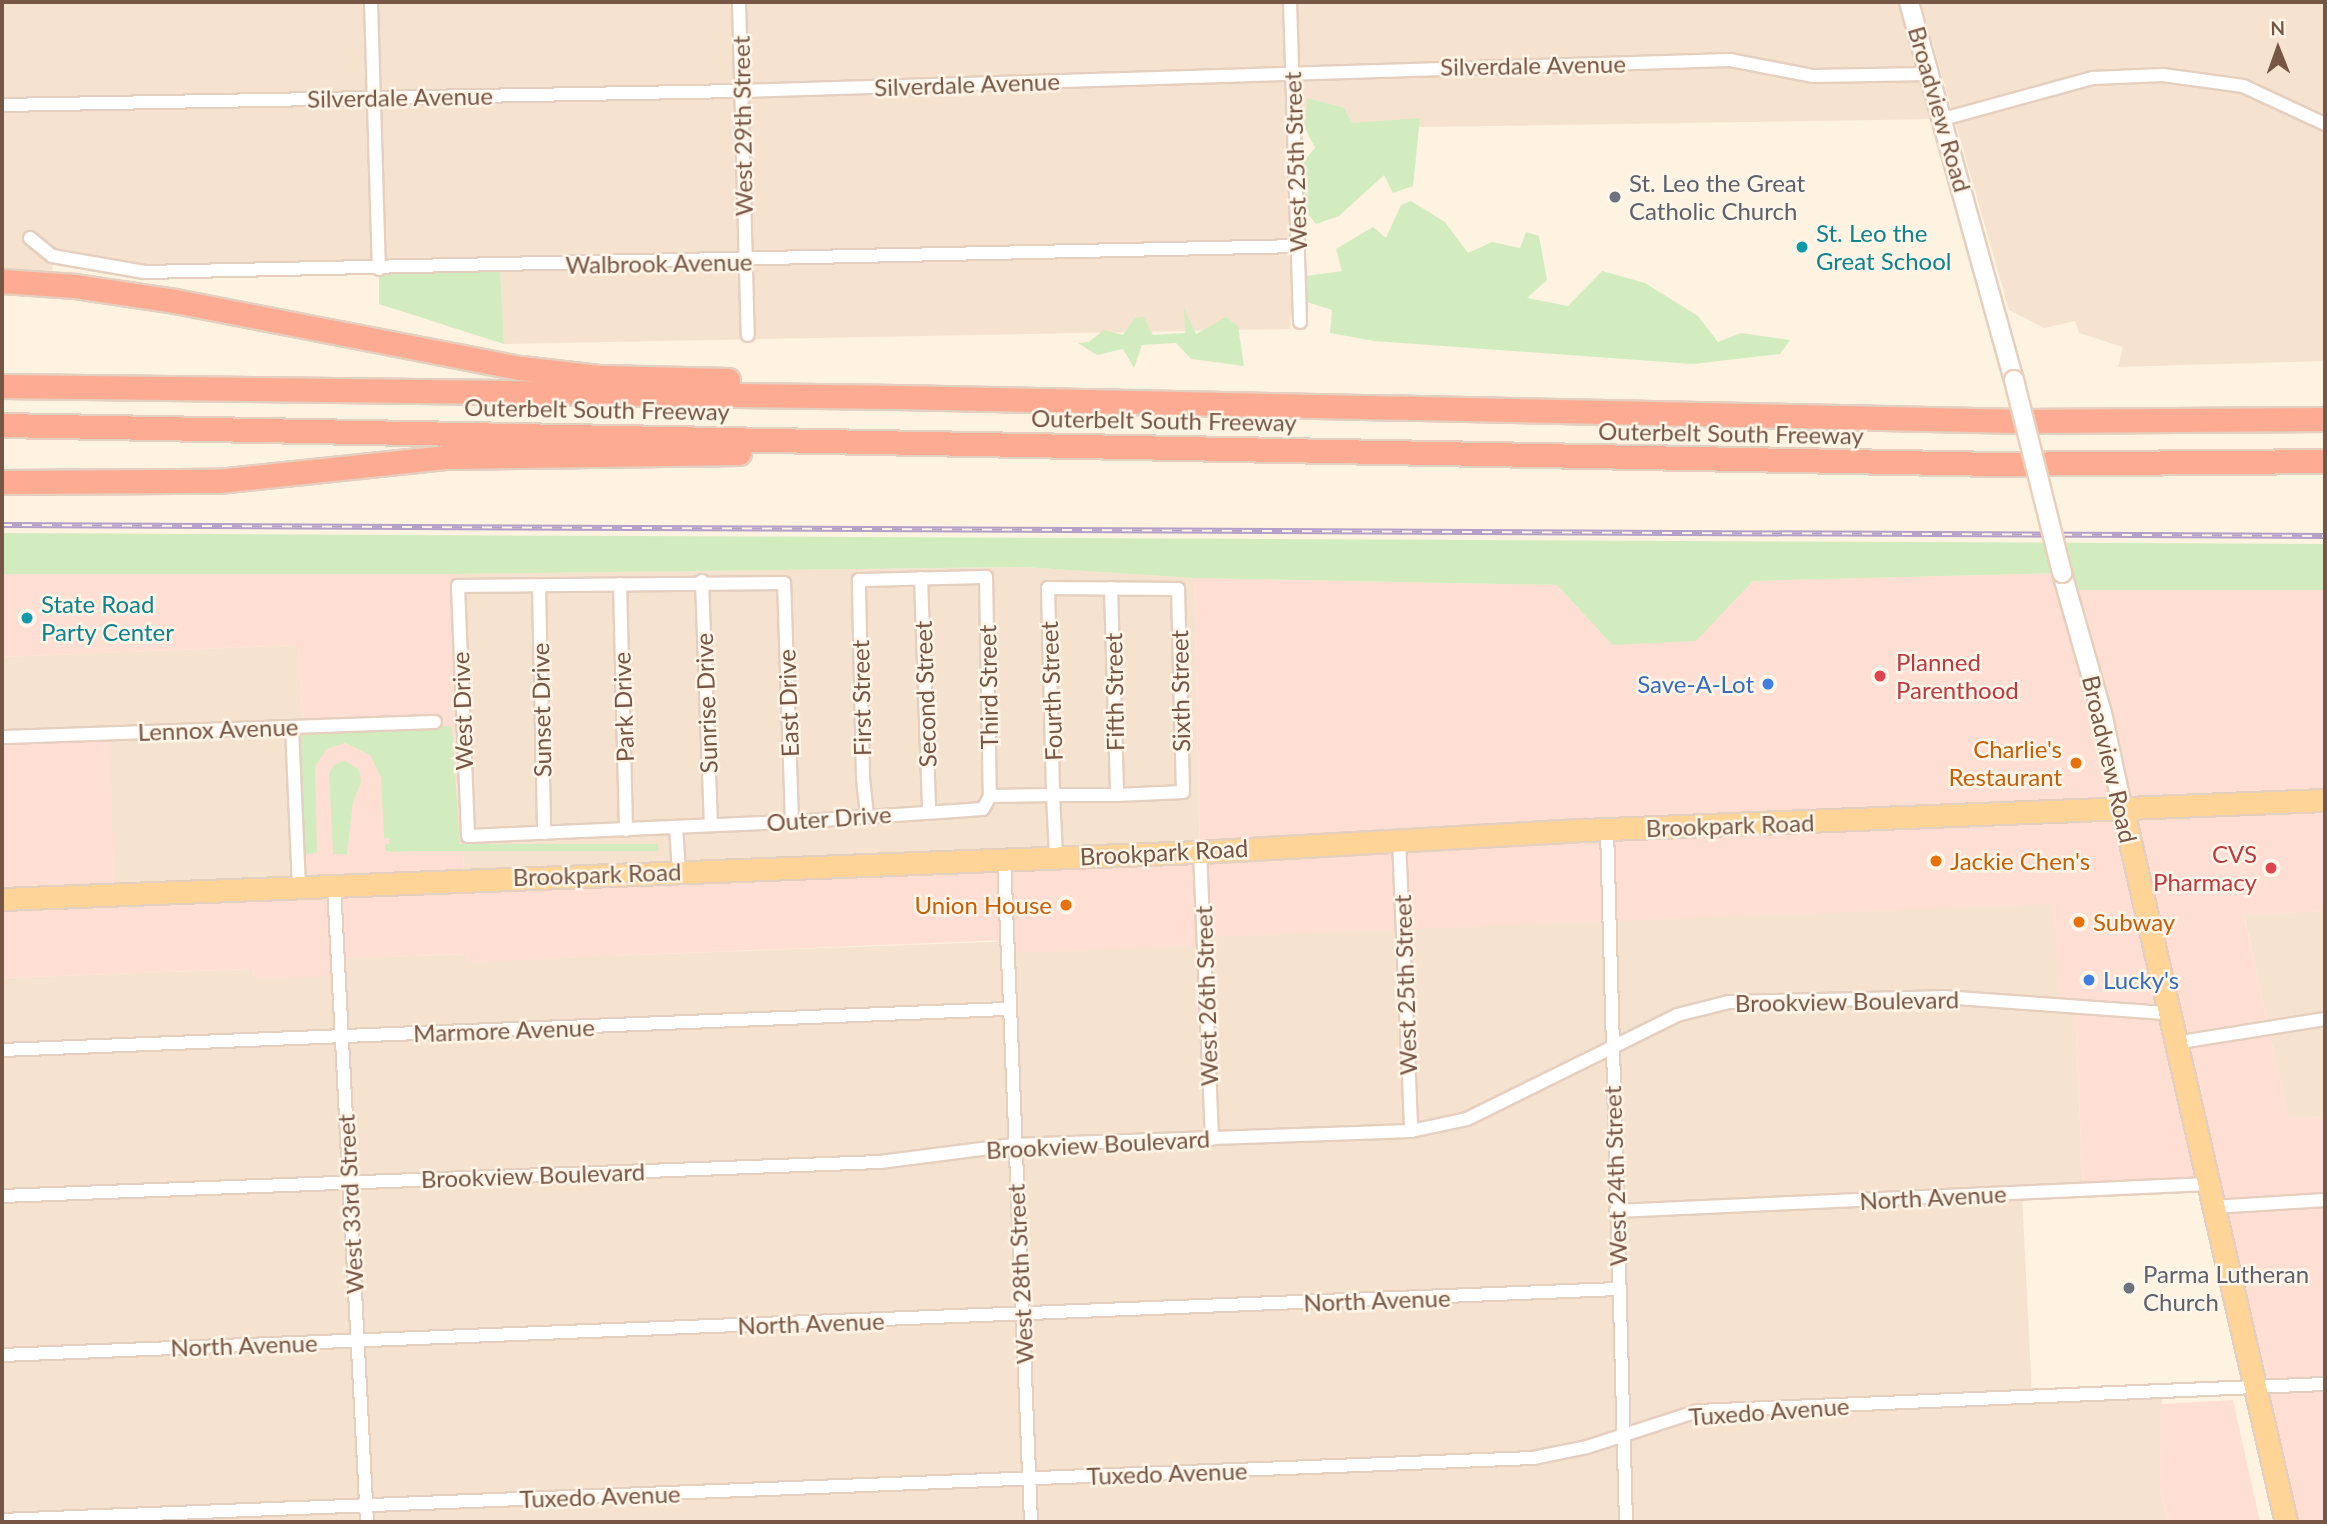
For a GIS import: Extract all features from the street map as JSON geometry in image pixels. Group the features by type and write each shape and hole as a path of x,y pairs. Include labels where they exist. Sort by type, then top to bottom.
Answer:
{"highway":[{"path":"2,281 75,286 175,301 561,374 801,381 898,397"},
{"name":"Outerbelt South Freeway","path":"2,386 898,397 2001,420 2320,418"},
{"name":"Outerbelt South Freeway","path":"2,425 888,440 1989,464 2325,461"},
{"path":"2,482 218,481 445,457 784,451 888,440"}],"main road":[{"name":"Broadview Road","path":"1909,2 2014,380 2062,573 2102,713 2168,1013 2286,1522"},
{"name":"Brookpark Road","path":"2,899 1200,852 1606,829 2123,811 2325,800"}],"street":[{"path":"371,2 379,269"},
{"name":"West 29th Street","path":"739,2 748,335"},
{"name":"West 25th Street","path":"1290,2 1300,322"},
{"name":"Silverdale Avenue","path":"2,105 741,91 1730,60 1813,76 1930,74"},
{"path":"1943,119 2093,78 2163,75 2243,86 2325,124"},
{"name":"Walbrook Avenue","path":"30,238 52,256 145,272 745,262 1297,246"},
{"name":"Third Street","path":"921,578 986,578 990,796"},
{"name":"First Street","path":"867,816 863,778 859,580 921,578"},
{"name":"Second Street","path":"921,578 929,810"},
{"path":"539,586 702,581"},
{"name":"East Drive","path":"702,581 784,583 792,822"},
{"name":"Sunrise Drive","path":"702,581 710,825"},
{"name":"Park Drive","path":"620,584 626,830"},
{"name":"West Drive","path":"468,836 458,586 539,586"},
{"name":"Sunset Drive","path":"539,586 544,833"},
{"name":"Fourth Street","path":"1056,857 1048,588 1111,588"},
{"name":"Sixth Street","path":"1111,588 1178,589 1182,792"},
{"name":"Fifth Street","path":"1111,588 1116,795"},
{"name":"Lennox Avenue","path":"2,737 435,722"},
{"path":"292,727 299,886"},
{"name":"Outer Drive","path":"468,836 792,822 983,808 990,796 1182,792"},
{"path":"676,827 678,871"},
{"name":"West 24th Street","path":"1606,829 1610,1047 1626,1522"},
{"name":"West 25th Street","path":"1399,839 1411,1131"},
{"name":"West 26th Street","path":"1200,852 1212,1139"},
{"name":"West 28th Street","path":"1004,858 1006,1009 1031,1522"},
{"name":"West 33rd Street","path":"334,886 339,1037 351,1183 366,1522"},
{"name":"Brookview Boulevard","path":"2,1196 880,1162 1013,1145 1411,1131 1467,1119 1677,1015 1729,1002 1943,997 2168,1013"},
{"name":"Marmore Avenue","path":"2,1050 1006,1009"},
{"path":"2175,1043 2325,1019"},
{"name":"North Avenue","path":"1616,1212 2208,1184"},
{"path":"2213,1208 2325,1200"},
{"name":"North Avenue","path":"2,1355 1619,1289"},
{"name":"Tuxedo Avenue","path":"2,1520 1533,1458 1623,1436 1698,1411 2325,1384"}],"shaded area":[{"path":"2,2 1909,2 1943,119 1294,129 1297,246 1290,329 504,344 500,267 145,272 52,257 53,284 2,281"},
{"path":"1921,2 2325,2 2325,361 2118,367 2123,347 2079,333 2075,321 2044,328 2009,310"},
{"path":"1023,567 1194,578 1200,852 464,880 454,574"},
{"path":"2062,573 2067,590 2325,590 2325,911 2244,915 2288,1118 2325,1117 2325,1522 2286,1522 2208,1184 2083,1190 2075,1006 2060,1005 2053,904 1204,937 1204,946 1006,953 1005,940 468,962 467,954 337,959 337,976 253,978 252,969 2,978 2,737 108,733 115,893 298,886 303,726 298,645 2,657 2,574 454,574 464,879 1200,852 1194,578 1557,585 1612,645 1753,581"},
{"path":"298,645 303,726 299,886 115,894 2,737 2,657"},
{"path":"2055,903 2075,1006 2083,1190 2022,1193 2032,1396 2162,1391 2160,1488 2168,1522 2,1522 2,978 252,969 253,977 337,959 467,954 468,961"},
{"path":"2325,911 2325,1117 2288,1119 2244,914"},
{"path":"2233,1400 2260,1522 2168,1522 2160,1488 2161,1404"}],"green space":[{"path":"1307,98 1344,108 1352,123 1420,118 1413,186 1393,193 1384,175 1339,216 1316,224 1304,209 1304,161 1315,148 1305,128"},
{"path":"1411,201 1445,222 1468,253 1492,242 1520,248 1526,232 1539,236 1547,280 1527,298 1568,306 1602,271 1645,283 1698,316 1718,342 1741,333 1790,340 1780,354 1693,364 1374,341 1330,333 1332,310 1307,302 1306,276 1342,271 1336,249 1373,227 1386,238 1401,205"},
{"path":"500,267 504,344 379,304 379,269"},
{"path":"1184,308 1196,334 1226,317 1238,326 1244,366 1191,359 1176,343 1142,345 1134,368 1123,349 1097,355 1078,343 1089,342 1104,330 1123,335 1135,318 1144,317 1153,335 1185,333"},
{"path":"2,533 2325,544 2325,590 2067,590 2062,573 1753,581 1696,641 1612,645 1557,585 1194,578 1023,567 454,574 2,574"},
{"path":"452,726 460,849 390,852 389,838 384,838 381,777 370,755 345,743 327,749 315,766 317,852 299,856 294,733"},
{"path":"345,761 359,769 361,782 353,802 347,854 333,854 329,773 335,764"},
{"path":"385,844 658,844 658,851 385,851"}],"railway":[{"path":"2,525 2325,536"}],"place":[{"name":"St. Leo the Great Catholic Church","path":"1615,197"},
{"name":"St. Leo the Great School","path":"1802,247"},
{"name":"State Road Party Center","path":"27,618"},
{"name":"Planned Parenthood","path":"1880,676"},
{"name":"Save-A-Lot","path":"1768,684"},
{"name":"Charlie's Restaurant","path":"2076,763"},
{"name":"Jackie Chen's","path":"1936,861"},
{"name":"CVS Pharmacy","path":"2271,868"},
{"name":"Union House","path":"1066,905"},
{"name":"Subway","path":"2079,922"},
{"name":"Lucky's","path":"2089,980"},
{"name":"Parma Lutheran Church","path":"2129,1288"}]}
